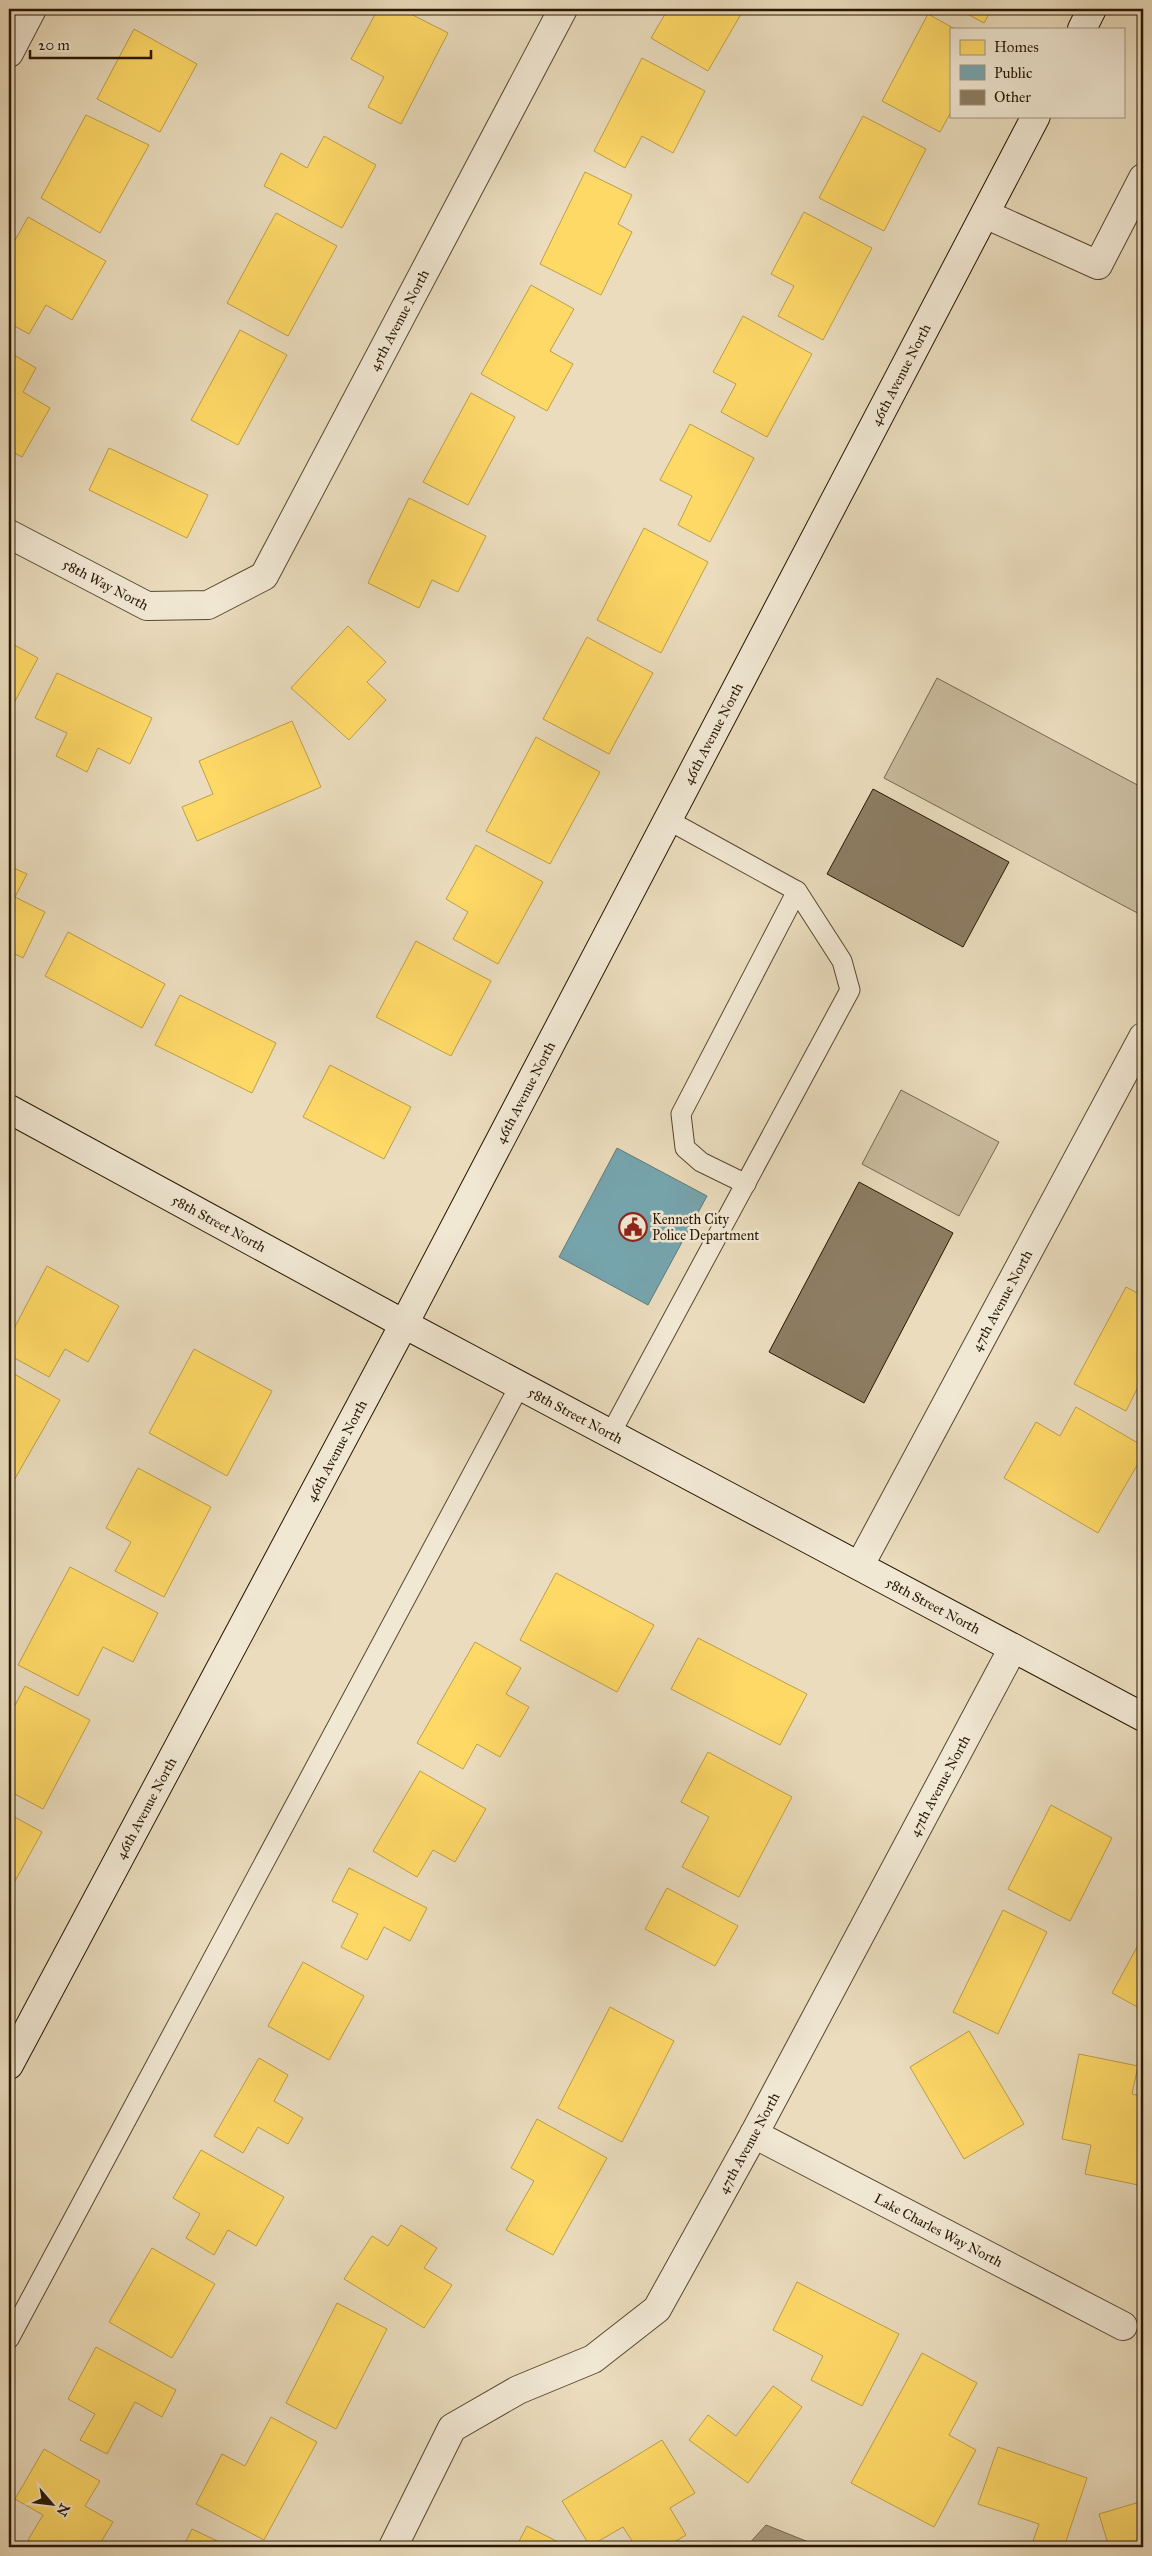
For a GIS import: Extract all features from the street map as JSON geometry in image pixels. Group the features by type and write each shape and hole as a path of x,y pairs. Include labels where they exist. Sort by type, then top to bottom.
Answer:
{"street":[{"path":"9,53 32,9"},
{"name":"45th Avenue North","path":"208,605 264,576 563,9"},
{"path":"1082,28 1092,9"},
{"name":"46th Avenue North","path":"9,2065 404,1324 1035,118"},
{"path":"985,214 1098,265 1143,178"},
{"name":"58th Way North","path":"9,534 147,606 208,605"},
{"name":"47th Avenue North","path":"860,1565 1143,1036"},
{"name":"58th Street North","path":"10,1112 1143,1717"},
{"name":"47th Avenue North","path":"392,2547 452,2428 518,2390 593,2359 657,2308 754,2134 1013,1648"},
{"name":"Lake Charles Way North","path":"754,2134 1123,2326"}],"lane":[{"path":"611,1433 850,990 842,961 797,891 668,820"},
{"path":"746,1184 701,1162 685,1148 681,1114 797,891"},
{"path":"9,2338 520,1385"}],"shaded area":[{"path":"937,678 1143,788 1143,916 884,778"},
{"path":"901,1090 999,1142 959,1216 862,1164"},
{"path":"766,2525 821,2547 746,2547"}],"building: Homes":[{"path":"378,9 401,9 448,33 401,124 368,107 384,77 351,59"},
{"path":"668,9 744,9 708,71 651,38"},
{"path":"958,9 992,9 984,23"},
{"path":"928,14 953,28 950,28 950,114 940,132 882,101"},
{"path":"134,29 197,64 160,132 97,99"},
{"path":"642,58 705,91 673,153 642,136 625,168 594,151"},
{"path":"86,115 149,145 100,233 41,198"},
{"path":"863,116 926,149 884,231 819,198"},
{"path":"324,136 376,165 342,228 264,186 281,153 307,168"},
{"path":"585,172 632,195 618,224 632,232 601,295 540,264"},
{"path":"804,212 872,248 823,340 778,316 794,286 771,274"},
{"path":"276,213 337,246 288,336 227,303"},
{"path":"28,217 106,261 72,320 46,305 29,334 9,323 9,251"},
{"path":"531,285 574,309 550,351 573,364 547,411 481,374"},
{"path":"743,316 812,354 767,437 721,412 736,384 713,372"},
{"path":"240,330 287,355 238,445 191,420"},
{"path":"9,352 36,368 23,392 50,408 22,457 9,450"},
{"path":"471,393 515,417 468,505 423,482"},
{"path":"690,424 754,458 710,542 678,525 692,496 660,480"},
{"path":"109,448 208,495 187,538 89,490"},
{"path":"409,498 486,536 458,592 432,580 419,608 368,583"},
{"path":"644,528 708,562 661,653 597,620"},
{"path":"348,626 386,662 367,682 386,700 349,740 291,688"},
{"path":"587,637 653,673 609,754 543,719"},
{"path":"9,642 38,658 14,703 9,700"},
{"path":"57,673 152,718 130,764 98,748 87,772 56,756 67,733 35,718"},
{"path":"292,721 321,787 197,841 182,807 213,794 199,761"},
{"path":"536,737 600,772 550,864 486,831"},
{"path":"476,845 543,882 498,964 453,939 468,912 446,899"},
{"path":"9,866 27,874 15,897 45,912 23,958 9,951"},
{"path":"68,932 165,984 142,1028 45,976"},
{"path":"416,941 491,981 451,1056 376,1017"},
{"path":"180,995 276,1043 252,1093 155,1045"},
{"path":"330,1065 411,1107 384,1159 303,1117"},
{"path":"47,1266 119,1306 88,1362 65,1349 49,1377 9,1355 9,1338"},
{"path":"1126,1287 1143,1296 1143,1389 1138,1387 1126,1411 1074,1384"},
{"path":"194,1349 272,1391 227,1476 149,1433"},
{"path":"9,1371 60,1400 9,1489"},
{"path":"1076,1407 1143,1446 1143,1455 1098,1533 1004,1478 1036,1422 1060,1436"},
{"path":"138,1468 211,1507 164,1597 115,1571 131,1542 106,1528"},
{"path":"70,1567 158,1613 133,1662 103,1647 78,1696 18,1665"},
{"path":"556,1573 654,1625 617,1692 520,1640"},
{"path":"698,1638 807,1694 780,1745 671,1689"},
{"path":"475,1642 521,1668 506,1694 529,1707 500,1757 477,1744 463,1769 417,1743"},
{"path":"25,1686 90,1720 43,1809 9,1791 9,1717"},
{"path":"708,1752 792,1797 739,1897 682,1867 709,1817 681,1802"},
{"path":"420,1771 486,1809 455,1862 433,1850 417,1877 373,1851"},
{"path":"1051,1805 1112,1838 1070,1921 1008,1889"},
{"path":"9,1814 42,1832 9,1892"},
{"path":"349,1868 427,1908 410,1941 384,1927 367,1960 341,1947 358,1914 332,1901"},
{"path":"667,1888 738,1926 715,1966 645,1929"},
{"path":"1003,1910 1047,1932 998,2034 953,2012"},
{"path":"1143,1936 1143,2010 1112,1993"},
{"path":"303,1962 364,1996 329,2060 268,2026"},
{"path":"610,2007 674,2041 622,2142 558,2108"},
{"path":"969,2031 1024,2124 964,2159 910,2067"},
{"path":"1079,2054 1138,2066 1132,2094 1143,2097 1143,2186 1085,2174 1091,2145 1062,2139"},
{"path":"259,2058 288,2075 274,2101 303,2118 288,2144 258,2127 243,2153 214,2136"},
{"path":"537,2119 607,2158 553,2255 506,2230 534,2181 511,2168"},
{"path":"201,2150 284,2197 256,2246 228,2230 214,2255 186,2238 200,2214 173,2198"},
{"path":"401,2225 437,2248 424,2268 452,2285 424,2328 344,2279 372,2236 388,2246"},
{"path":"152,2248 215,2284 172,2358 109,2322"},
{"path":"797,2282 899,2334 862,2406 811,2380 823,2356 773,2330"},
{"path":"337,2303 387,2329 336,2429 286,2403"},
{"path":"96,2347 176,2390 162,2417 135,2402 107,2454 80,2440 95,2414 68,2399"},
{"path":"922,2353 977,2383 949,2435 976,2450 934,2527 851,2483"},
{"path":"773,2386 802,2407 748,2483 689,2440 708,2415 736,2436"},
{"path":"271,2417 317,2442 264,2540 196,2504 222,2454 245,2466"},
{"path":"662,2440 695,2493 670,2508 686,2535 666,2547 636,2547 623,2527 590,2546 562,2501"},
{"path":"998,2447 1087,2478 1064,2547 1031,2547 1039,2524 978,2504"},
{"path":"44,2449 100,2481 85,2506 113,2522 98,2547 41,2547 28,2540 43,2515 15,2499"},
{"path":"1143,2501 1143,2547 1109,2547 1099,2514"},
{"path":"527,2526 568,2547 516,2547"},
{"path":"192,2529 230,2547 183,2547"}],"building: Public":[{"name":"Kenneth City Police Department","path":"617,1148 707,1196 648,1305 559,1257"}],"building: Other":[{"path":"873,789 1009,862 963,947 827,874"},
{"path":"859,1182 953,1233 864,1403 769,1352"}],"place":[{"name":"Kenneth City Police Department","path":"633,1227"}]}
